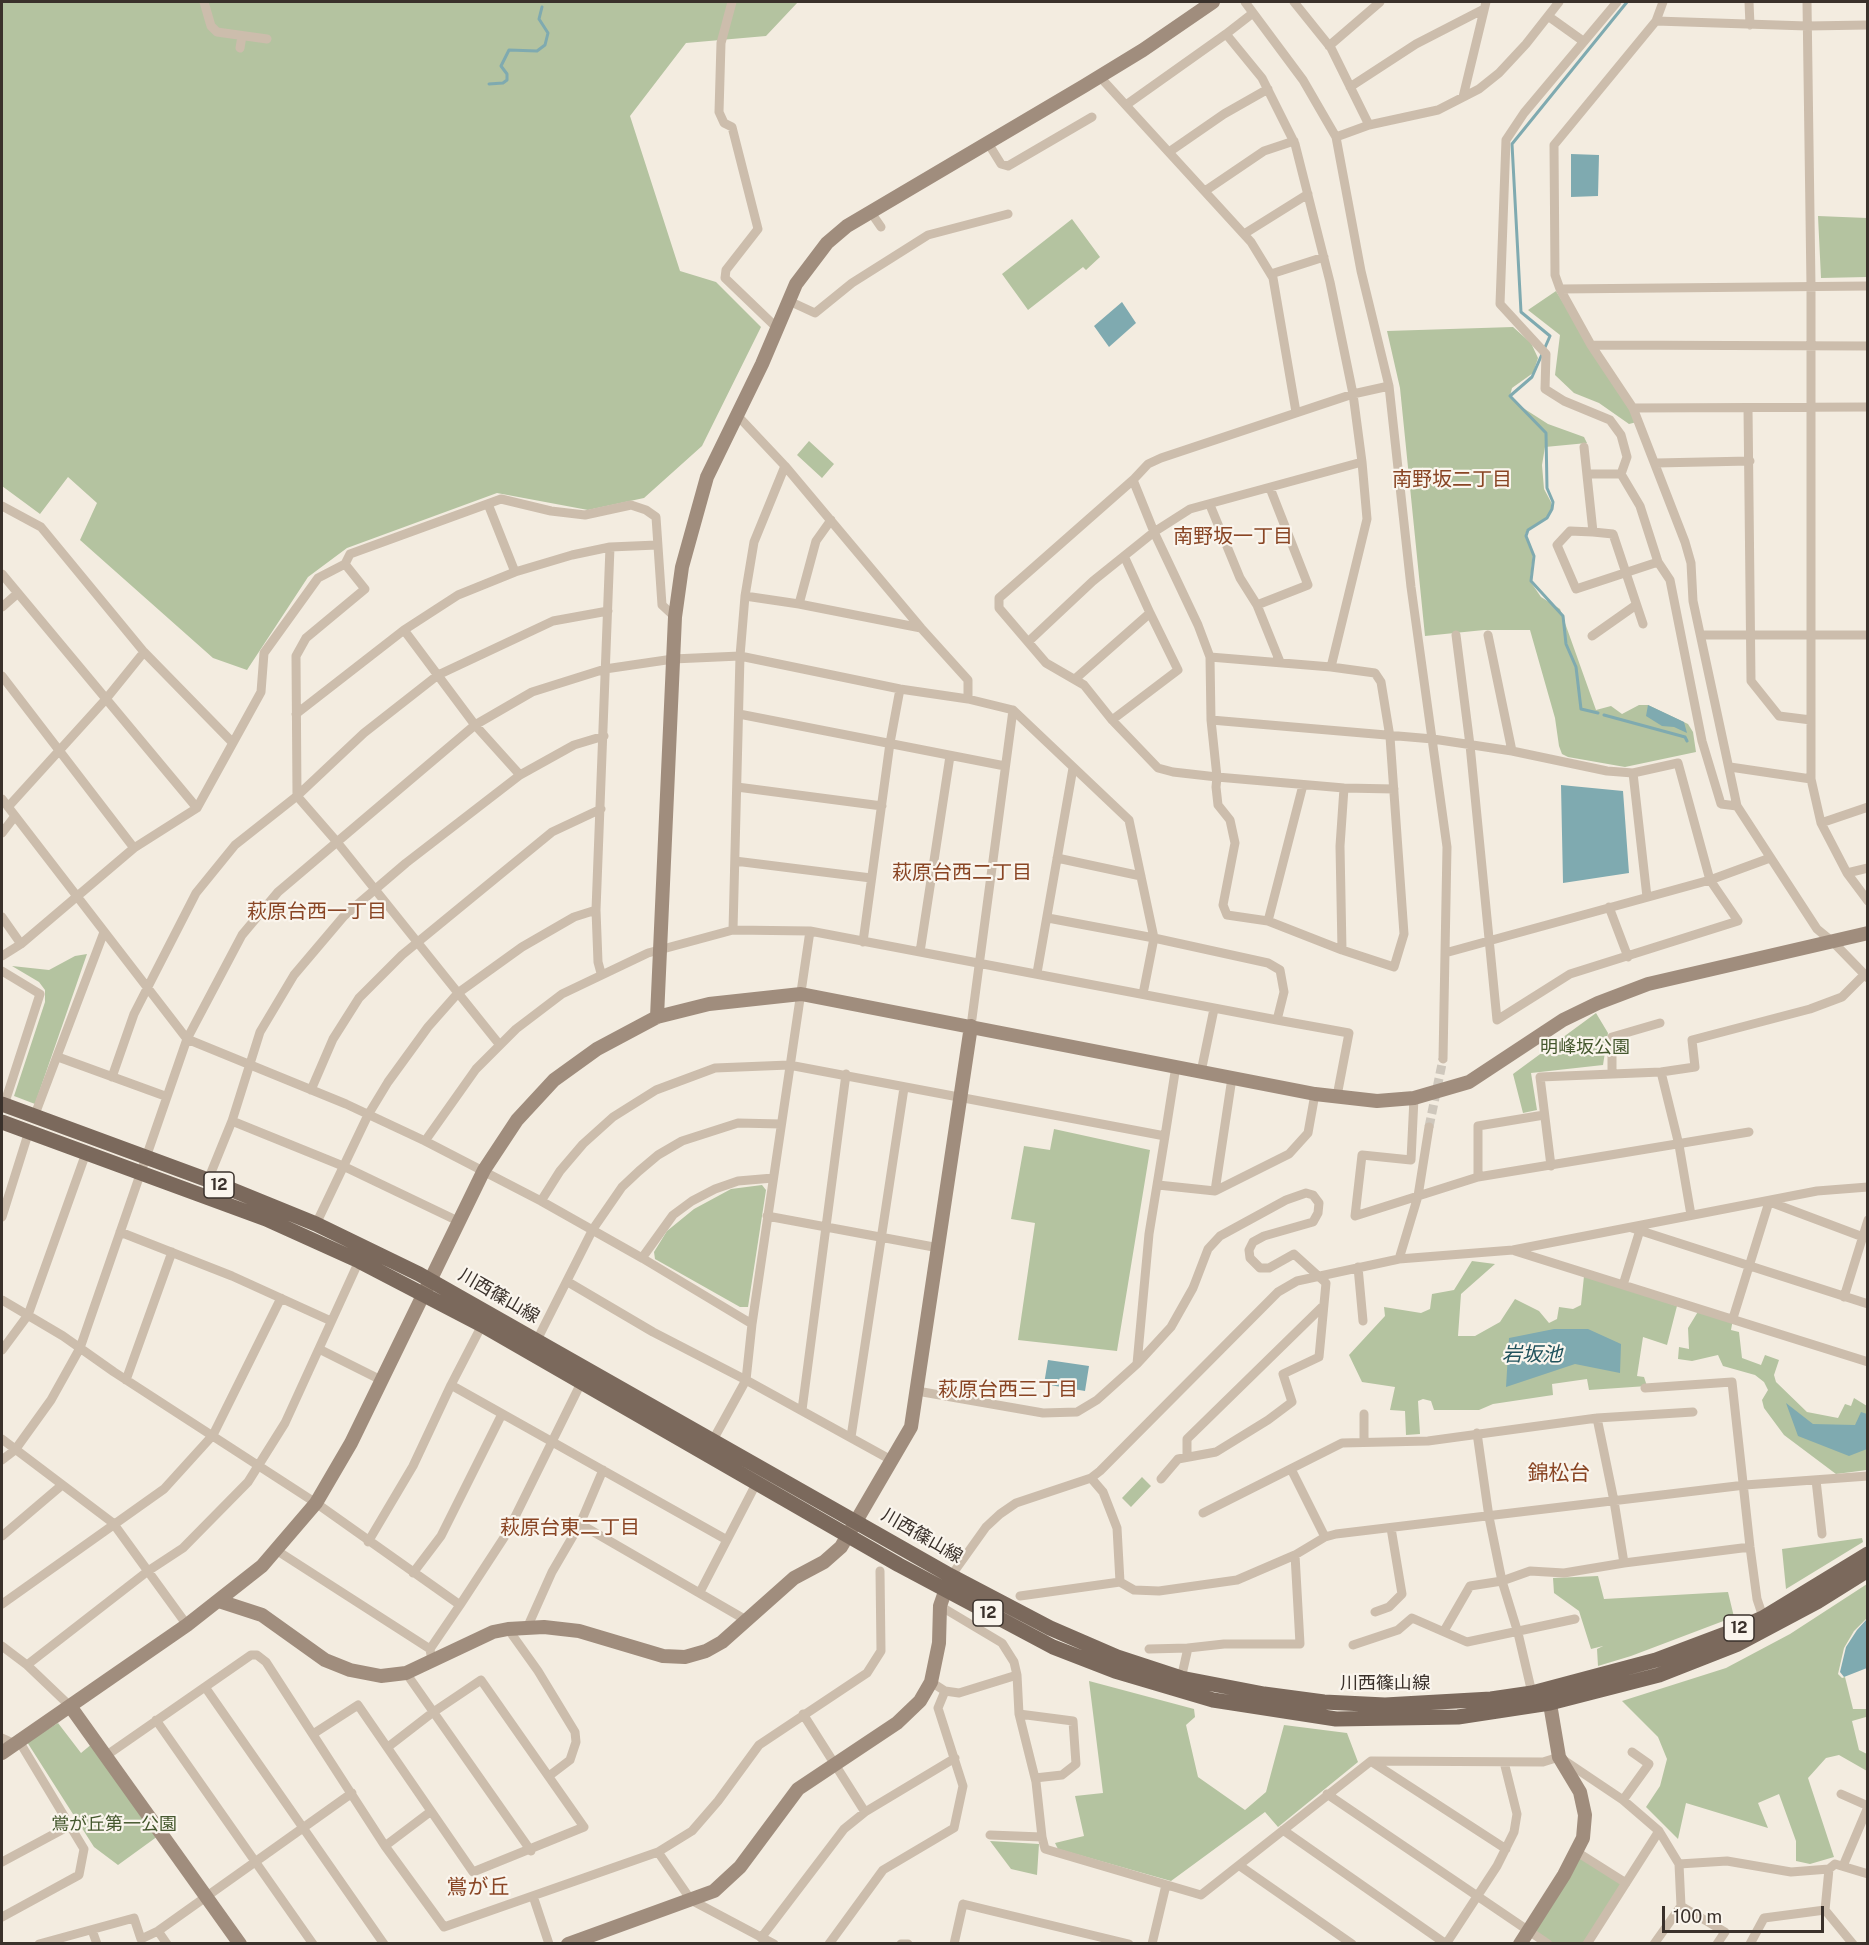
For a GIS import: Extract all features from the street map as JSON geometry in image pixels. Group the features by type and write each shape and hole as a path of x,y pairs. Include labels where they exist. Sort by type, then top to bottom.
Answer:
{"main road":[{"name":"川西篠山線","path":"2,1107 208,1180 316,1224 427,1287 537,1340 951,1576 1050,1628 1214,1700 1336,1719 1458,1717 1549,1696 1659,1675 1738,1644 1765,1623 1868,1554"},
{"name":"川西篠山線","path":"2,1122 266,1219 360,1261 427,1287 482,1325 580,1383 945,1590 1053,1647 1115,1671 1180,1684 1284,1697 1385,1705 1491,1699 1532,1693 1549,1696"},
{"name":"川西篠山線","path":"1765,1623 1868,1570"}],"street":[{"path":"204,2 211,26 217,32 267,39"},
{"path":"732,2 721,44 719,112 724,123 732,127 758,229 726,270 725,278 777,328"},
{"path":"657,1017 675,617 682,567 707,477 796,284 827,243 847,226 1100,76 1213,2"},
{"path":"1245,2 1303,80 1336,137 1361,271 1389,386 1411,586 1447,846 1443,1059"},
{"path":"1294,2 1329,46 1369,126"},
{"path":"1329,46 1380,2"},
{"path":"1336,137 1369,126 1438,110 1463,98 1499,73 1558,2"},
{"path":"1617,2 1583,41 1506,140 1500,304 1543,350 1545,389 1564,401 1610,420 1621,435 1627,457 1621,474"},
{"path":"1551,1166 1539,1077 1612,1072 1661,1072 1695,1067 1692,1040 1810,1009 1842,997 1866,976 1834,942 1817,929 1735,806 1730,767 1693,601 1691,563 1656,463 1633,408 1591,345 1560,289 1555,275 1554,145 1656,21 1663,2"},
{"path":"1749,2 1750,25"},
{"path":"1807,2 1811,286 1811,779 1821,823 1847,873 1868,901"},
{"path":"1350,87 1416,44 1485,5"},
{"path":"1463,98 1485,5"},
{"path":"1119,103 1226,34 1253,13"},
{"path":"1548,16 1583,41"},
{"path":"1656,21 1750,25 1868,25"},
{"path":"1226,34 1262,78 1294,141 1324,257 1353,394 1367,519 1331,667"},
{"path":"240,47 242,36"},
{"path":"1100,76 1119,103 1169,152 1244,234 1271,273 1296,412"},
{"path":"1169,152 1224,114 1268,89"},
{"path":"988,143 1001,164 1008,166 1092,117"},
{"path":"1205,191 1264,151 1294,141"},
{"path":"1244,234 1308,194"},
{"path":"870,211 881,227"},
{"path":"789,301 815,313 852,283 928,235 1008,214"},
{"path":"1271,273 1324,257"},
{"path":"1560,289 1868,286"},
{"path":"1591,345 1868,346"},
{"path":"1389,386 1353,394 1296,412 1148,464 1133,480 999,598 999,608 1046,663 1084,685 1112,720 1158,768 1173,772 1303,785 1394,789"},
{"path":"1633,408 1868,407"},
{"path":"1748,408 1751,681 1779,716 1811,720"},
{"path":"736,414 785,466 921,628 968,680 969,699"},
{"path":"1584,447 1593,532"},
{"path":"1656,463 1750,461"},
{"path":"1028,642 1093,581 1125,558 1154,532 1190,509 1362,462"},
{"path":"733,930 740,656 745,596 754,542 785,466"},
{"path":"1587,474 1621,474"},
{"path":"1621,474 1640,506 1658,562 1670,580 1702,741 1721,804 1735,806"},
{"path":"1133,480 1210,657 1211,720 1218,805 1230,820 1235,843 1223,905 1227,915 1268,921 1342,950 1394,967 1404,934 1390,737 1381,682 1375,673 1210,657"},
{"path":"1257,605 1308,585 1270,488"},
{"path":"2,956 21,944 134,848 197,808 261,692 264,653 318,578 345,564 350,554 409,530 501,499 551,511 585,515 631,505 646,510 656,517 662,605 675,617"},
{"path":"488,504 515,572"},
{"path":"1210,505 1240,578 1257,605 1280,662"},
{"path":"2,506 41,527 144,652 233,743"},
{"path":"799,604 816,541 831,520"},
{"path":"1643,624 1625,573 1613,534 1570,531 1557,545 1576,589 1625,573 1658,562"},
{"path":"296,714 404,630 458,595 515,572 572,555 610,547 657,545"},
{"path":"601,973 598,962 596,910 610,547"},
{"path":"1112,720 1178,670 1125,558"},
{"path":"345,564 365,589 306,638 296,656 297,796 337,842 499,1044"},
{"path":"2,574 197,808"},
{"path":"2,607 18,593"},
{"path":"745,596 921,628"},
{"path":"1592,636 1636,605"},
{"path":"112,1077 134,1014 196,893 235,845 297,796 364,733 438,675 553,621 608,611"},
{"path":"1075,679 1150,614"},
{"path":"404,630 475,725 520,775"},
{"path":"1211,720 1433,739 1470,745 1512,751 1607,771 1633,773 1677,763 1710,880 1738,921 1570,974 1497,1020 1491,940 1470,745 1456,635"},
{"path":"1488,635 1512,751"},
{"path":"1702,635 1811,637 1868,635"},
{"path":"8,807 57,750 106,699 144,652"},
{"path":"2,1460 15,1450 51,1400 80,1348 165,1096 187,1039 242,935 278,892 475,725 532,692 605,669 673,659 740,656 900,689 969,699 1013,710 1129,820 1154,938 1143,994"},
{"path":"2,676 134,848"},
{"path":"863,942 890,743 900,689"},
{"path":"219,1601 262,1615 325,1660 350,1670 381,1676 406,1673 431,1655 508,1629 579,1631 654,1654 685,1657 706,1651 722,1642 794,1578 833,1555 850,1536 911,1426 980,964 1013,710"},
{"path":"739,714 1005,766"},
{"path":"208,1180 232,1121 260,1032 294,975 344,916 374,889 520,775 574,745 604,736"},
{"path":"920,952 950,756"},
{"path":"1730,767 1811,779"},
{"path":"1037,973 1073,768"},
{"path":"1633,773 1647,897"},
{"path":"1268,921 1303,785"},
{"path":"737,787 882,806"},
{"path":"1342,950 1340,846 1344,788"},
{"path":"2,799 187,1039 368,1115 484,1170 593,1229 752,1324"},
{"path":"1821,823 1868,807"},
{"path":"311,1090 333,1039 359,998 417,943 552,832 601,809"},
{"path":"2,833 15,816"},
{"path":"1057,858 1141,876"},
{"path":"1445,953 1710,880 1770,858"},
{"path":"735,861 871,878"},
{"path":"1847,873 1868,867"},
{"path":"1609,907 1628,957"},
{"path":"316,1224 368,1115 407,1054 458,993 522,947 574,917 596,910"},
{"path":"2,917 21,944"},
{"path":"1048,918 1268,963 1280,970 1284,992 1278,1020"},
{"path":"425,1142 453,1097 499,1044 562,994 601,973 661,948 733,930 810,930 1349,1034 1337,1096"},
{"path":"713,1440 746,1380 767,1216 810,930"},
{"path":"34,1117 104,933"},
{"path":"2,1753 187,1625 262,1566 316,1503 351,1443 484,1170 517,1119 554,1080 597,1049 657,1017 709,1004 801,994 1315,1094 1377,1101 1414,1098 1468,1082 1563,1020 1598,1003 1648,984 1868,933"},
{"path":"2,971 40,994 2,1107"},
{"path":"1200,1072 1214,1009"},
{"path":"1612,1072 1612,1037 1660,1023"},
{"path":"58,1057 165,1096"},
{"path":"541,1201 560,1171 583,1144 613,1117 656,1090 716,1068 789,1065 846,1074 904,1088 1165,1137"},
{"path":"1137,1364 1149,1234 1176,1066"},
{"path":"1661,1072 1679,1145 1691,1215"},
{"path":"802,1410 846,1074"},
{"path":"1215,1191 1232,1078"},
{"path":"851,1437 904,1088"},
{"path":"1158,1185 1215,1191 1289,1154 1308,1133 1315,1094"},
{"path":"1414,1098 1411,1160 1362,1155 1355,1216 1479,1177 1749,1132"},
{"path":"1479,1177 1478,1126 1544,1115"},
{"path":"232,1121 343,1166 460,1222"},
{"path":"537,1340 593,1229 622,1187 658,1155 682,1141 738,1123 781,1124"},
{"path":"1400,1259 1418,1196 1429,1127"},
{"path":"2,1217 28,1131"},
{"path":"2,1350 28,1315 86,1153"},
{"path":"642,1258 673,1215 693,1202 715,1189 738,1181 773,1178"},
{"path":"568,1944 714,1891 740,1867 798,1789 897,1723 920,1701 931,1682 939,1643 940,1606 945,1590 951,1576 986,1527 1016,1503 1091,1478 1278,1292 1297,1281 1400,1259 1513,1250 1770,1202 1816,1191 1868,1187"},
{"path":"917,1391 1043,1413 1077,1412 1097,1400 1137,1364 1171,1327 1193,1288 1208,1249 1220,1236 1286,1200 1306,1193 1313,1195 1319,1203 1318,1213 1313,1222 1253,1242 1249,1250 1250,1258 1260,1268 1269,1268 1294,1254 1326,1283 1318,1357 1283,1374 1292,1402 1241,1438 1216,1452 1178,1459 1161,1479"},
{"path":"1770,1202 1863,1237"},
{"path":"1733,1318 1770,1202"},
{"path":"767,1216 939,1248"},
{"path":"1844,1297 1868,1220"},
{"path":"1630,1227 1868,1304"},
{"path":"1623,1285 1640,1230"},
{"path":"120,1232 172,1252 331,1322"},
{"path":"1513,1250 1868,1362"},
{"path":"126,1380 172,1252"},
{"path":"27,1665 148,1571 183,1548 248,1482 285,1423 360,1261"},
{"path":"1358,1267 1363,1321"},
{"path":"568,1282 653,1332 802,1410 893,1461"},
{"path":"2,1604 164,1489 213,1435 281,1299"},
{"path":"2,1300 80,1348 316,1503 460,1605"},
{"path":"1187,1457 1187,1438 1322,1307"},
{"path":"368,1542 413,1466 482,1325"},
{"path":"319,1349 383,1381"},
{"path":"1645,1388 1732,1382 1750,1547 1765,1623"},
{"path":"431,1655 460,1605 507,1533 580,1383"},
{"path":"452,1385 727,1540"},
{"path":"1203,1513 1342,1443 1428,1441 1597,1418 1693,1412"},
{"path":"413,1573 441,1536 502,1414"},
{"path":"1364,1414 1364,1442"},
{"path":"1597,1418 1624,1563"},
{"path":"1478,1433 1489,1517 1502,1581 1518,1633 1532,1693"},
{"path":"2,1439 113,1523 187,1625"},
{"path":"1292,1468 1325,1537"},
{"path":"527,1628 552,1572 580,1524 603,1470"},
{"path":"1020,1596 1120,1582 1134,1590 1183,1588 1238,1580 1295,1555 1325,1537 1745,1485 1868,1476"},
{"path":"1091,1478 1104,1492 1117,1528 1120,1582"},
{"path":"1816,1480 1822,1534"},
{"path":"700,1592 757,1482"},
{"path":"2,1536 62,1485"},
{"path":"580,1524 746,1620"},
{"path":"1375,1612 1389,1607 1402,1594 1391,1528"},
{"path":"1444,1631 1470,1586 1502,1581 1530,1571 1564,1573 1750,1547"},
{"path":"276,1550 431,1655"},
{"path":"1149,1649 1224,1644 1300,1644 1295,1555"},
{"path":"107,1755 251,1655 257,1655 266,1662 385,1846 444,1927 658,1852 692,1831 718,1801 759,1745 867,1673 881,1651 880,1571"},
{"path":"940,1606 1002,1643 1014,1662 1019,1714 1035,1778 1045,1849 1201,1895 1371,1761 1543,1762 1559,1757"},
{"path":"1353,1645 1398,1630 1412,1618 1467,1642 1518,1633 1575,1619"},
{"path":"508,1629 538,1671 575,1732 576,1742 570,1760 549,1776"},
{"path":"2,1646 27,1665 70,1706 240,1944"},
{"path":"1180,1684 1188,1648"},
{"path":"406,1673 531,1851"},
{"path":"931,1682 945,1691 959,1693 1017,1675"},
{"path":"313,1734 358,1705 429,1812 473,1872 531,1851 584,1827 481,1680 432,1713 388,1747"},
{"path":"205,1687 384,1944"},
{"path":"829,1944 883,1870 954,1828 963,1786 938,1708 945,1691"},
{"path":"1520,1944 1577,1852 1583,1838 1585,1815 1580,1792 1559,1757 1549,1696"},
{"path":"803,1714 865,1812"},
{"path":"1019,1714 1073,1721 1076,1764 1062,1775 1035,1778"},
{"path":"156,1720 313,1944"},
{"path":"2,1738 17,1742 84,1849 79,1875 2,1917"},
{"path":"1623,1800 1649,1764 1632,1752"},
{"path":"1559,1757 1623,1800 1659,1831 1679,1864 1681,1906 1654,1944"},
{"path":"761,1938 843,1829 865,1812 955,1758"},
{"path":"1371,1761 1506,1849"},
{"path":"1283,1830 1446,1944 1515,1832 1517,1814 1503,1762"},
{"path":"39,1944 134,1918 141,1939 158,1931 352,1793"},
{"path":"1327,1794 1548,1944"},
{"path":"1841,1794 1868,1806 1843,1866"},
{"path":"385,1846 429,1812"},
{"path":"2,1862 69,1826"},
{"path":"1587,1944 1659,1831"},
{"path":"990,1835 1042,1837"},
{"path":"658,1852 691,1900 774,1944"},
{"path":"1577,1852 1626,1883"},
{"path":"1679,1864 1727,1861 1791,1872 1829,1869 1835,1864 1868,1874"},
{"path":"1240,1866 1352,1944"},
{"path":"1829,1869 1825,1910 1853,1944"},
{"path":"1152,1944 1166,1885"},
{"path":"533,1896 549,1944"},
{"path":"954,1944 963,1904 1129,1944"},
{"path":"1681,1906 1725,1932 1717,1944"},
{"path":"1750,1944 1764,1918 1825,1910"},
{"path":"92,1929 97,1944"},
{"path":"158,1931 166,1944"},
{"path":"901,1944 908,1944"}],"green space":[{"path":"2,2 798,2 766,36 686,43 630,116 680,271 716,282 761,327 702,446 644,498 588,510 497,493 347,548 308,577 247,670 213,658 80,540 97,503 68,477 40,514 2,486"},
{"path":"1818,216 1867,218 1867,277 1821,278"},
{"path":"1072,219 1100,257 1086,270 1083,267 1028,310 1002,274"},
{"path":"1556,291 1637,422 1629,424 1599,403 1574,393 1555,375 1560,335 1528,310"},
{"path":"1513,327 1531,343 1538,358 1533,373 1512,388 1510,396 1520,406 1548,424 1584,437 1587,443 1545,447 1542,465 1544,489 1551,502 1551,510 1547,517 1527,530 1525,535 1533,554 1530,581 1541,597 1560,609 1596,710 1611,706 1622,714 1639,705 1648,705 1688,724 1693,732 1696,752 1625,767 1568,757 1562,754 1559,746 1555,718 1530,630 1484,630 1425,636 1400,388 1387,331"},
{"path":"809,441 834,464 822,478 797,455"},
{"path":"87,954 35,1104 14,1096 45,1002 45,990 39,982 12,966 49,970 75,956"},
{"name":"明峰坂公園","path":"1596,1013 1608,1033 1603,1065 1531,1073 1537,1110 1523,1113 1513,1074"},
{"path":"1054,1129 1150,1150 1117,1351 1018,1340 1035,1223 1011,1219 1024,1146 1050,1150"},
{"path":"762,1185 766,1190 748,1307 740,1307 655,1259 654,1252 667,1231 694,1209 731,1189"},
{"path":"1472,1261 1495,1264 1461,1294 1458,1336 1475,1336 1500,1322 1515,1299 1539,1311 1549,1323 1557,1319 1559,1307 1573,1309 1581,1305 1584,1276 1677,1306 1667,1345 1643,1337 1637,1376 1644,1377 1647,1386 1589,1390 1587,1379 1552,1384 1553,1395 1493,1404 1479,1410 1434,1410 1431,1401 1423,1399 1418,1401 1420,1434 1406,1435 1405,1411 1390,1410 1395,1387 1362,1382 1349,1355 1385,1316 1384,1307 1421,1313 1430,1309 1432,1294 1454,1290"},
{"path":"1699,1310 1733,1319 1731,1330 1739,1332 1742,1358 1761,1365 1765,1355 1779,1360 1774,1375 1776,1382 1807,1412 1838,1418 1845,1404 1851,1406 1854,1398 1867,1406 1867,1470 1836,1474 1784,1435 1764,1408 1762,1400 1768,1390 1764,1382 1755,1375 1723,1366 1718,1355 1692,1361 1678,1359 1679,1347 1689,1349 1688,1328"},
{"path":"1142,1477 1151,1486 1131,1507 1122,1498"},
{"path":"1862,1538 1863,1542 1786,1589 1782,1549"},
{"path":"1598,1576 1604,1599 1728,1592 1734,1617 1598,1666 1597,1649 1603,1646 1591,1649 1579,1611 1554,1593 1553,1578"},
{"path":"1867,1584 1867,1618 1854,1631 1844,1648 1838,1674 1842,1678 1845,1677 1853,1709 1866,1709 1866,1717 1852,1721 1859,1750 1867,1754 1867,1771 1839,1755 1826,1758 1808,1778 1834,1857 1810,1864 1796,1861 1796,1841 1779,1794 1758,1803 1768,1828 1686,1803 1678,1839 1646,1807 1660,1786 1667,1759 1658,1737 1622,1701 1726,1668 1790,1634"},
{"path":"1089,1681 1194,1709 1195,1717 1186,1725 1198,1777 1245,1810 1266,1792 1284,1725 1347,1733 1358,1762 1278,1827 1265,1812 1171,1881 1058,1849 1055,1843 1084,1836 1075,1796 1103,1793"},
{"name":"鴬が丘第一公園","path":"58,1723 81,1753 93,1743 158,1836 118,1865 94,1847 27,1742"},
{"path":"990,1841 1039,1844 1037,1875 1011,1869"},
{"path":"1577,1852 1626,1883 1587,1943 1548,1943 1529,1930"}],"water":[{"path":"1571,154 1599,155 1598,196 1571,197"},
{"path":"1122,302 1136,323 1109,347 1094,326"},
{"path":"1648,705 1684,722 1687,733 1674,727 1662,726 1646,716"},
{"path":"1561,785 1623,791 1629,873 1563,883"},
{"name":"岩坂池","path":"1554,1329 1588,1329 1621,1344 1620,1373 1575,1364 1506,1387 1509,1338"},
{"path":"1048,1360 1089,1366 1085,1391 1044,1384"},
{"path":"1786,1403 1813,1424 1855,1425 1861,1412 1867,1414 1867,1449 1849,1456 1798,1436"},
{"path":"1867,1619 1867,1668 1844,1677 1840,1672 1846,1647"}],"waterway":[{"path":"1598,713 1581,709 1576,667 1566,644 1563,616 1531,581 1534,556 1526,536 1528,530 1547,518 1553,502 1547,488 1546,433 1510,396 1532,377 1550,336 1521,312 1512,144 1627,2"},
{"path":"489,84 503,83 507,80 507,74 501,66 509,50 537,51 545,45 548,33 539,19 542,7"},
{"path":"1604,715 1685,737 1687,741"}],"tunnel":[{"path":"1429,1127 1443,1059"}],"district":[{"name":"南野坂二丁目","path":"1452,480"},
{"name":"南野坂一丁目","path":"1233,537"},
{"name":"萩原台西二丁目","path":"962,873"},
{"name":"萩原台西一丁目","path":"317,912"},
{"name":"萩原台西三丁目","path":"1008,1390"},
{"name":"錦松台","path":"1559,1474"},
{"name":"萩原台東二丁目","path":"570,1528"},
{"name":"鴬が丘","path":"478,1888"}]}
